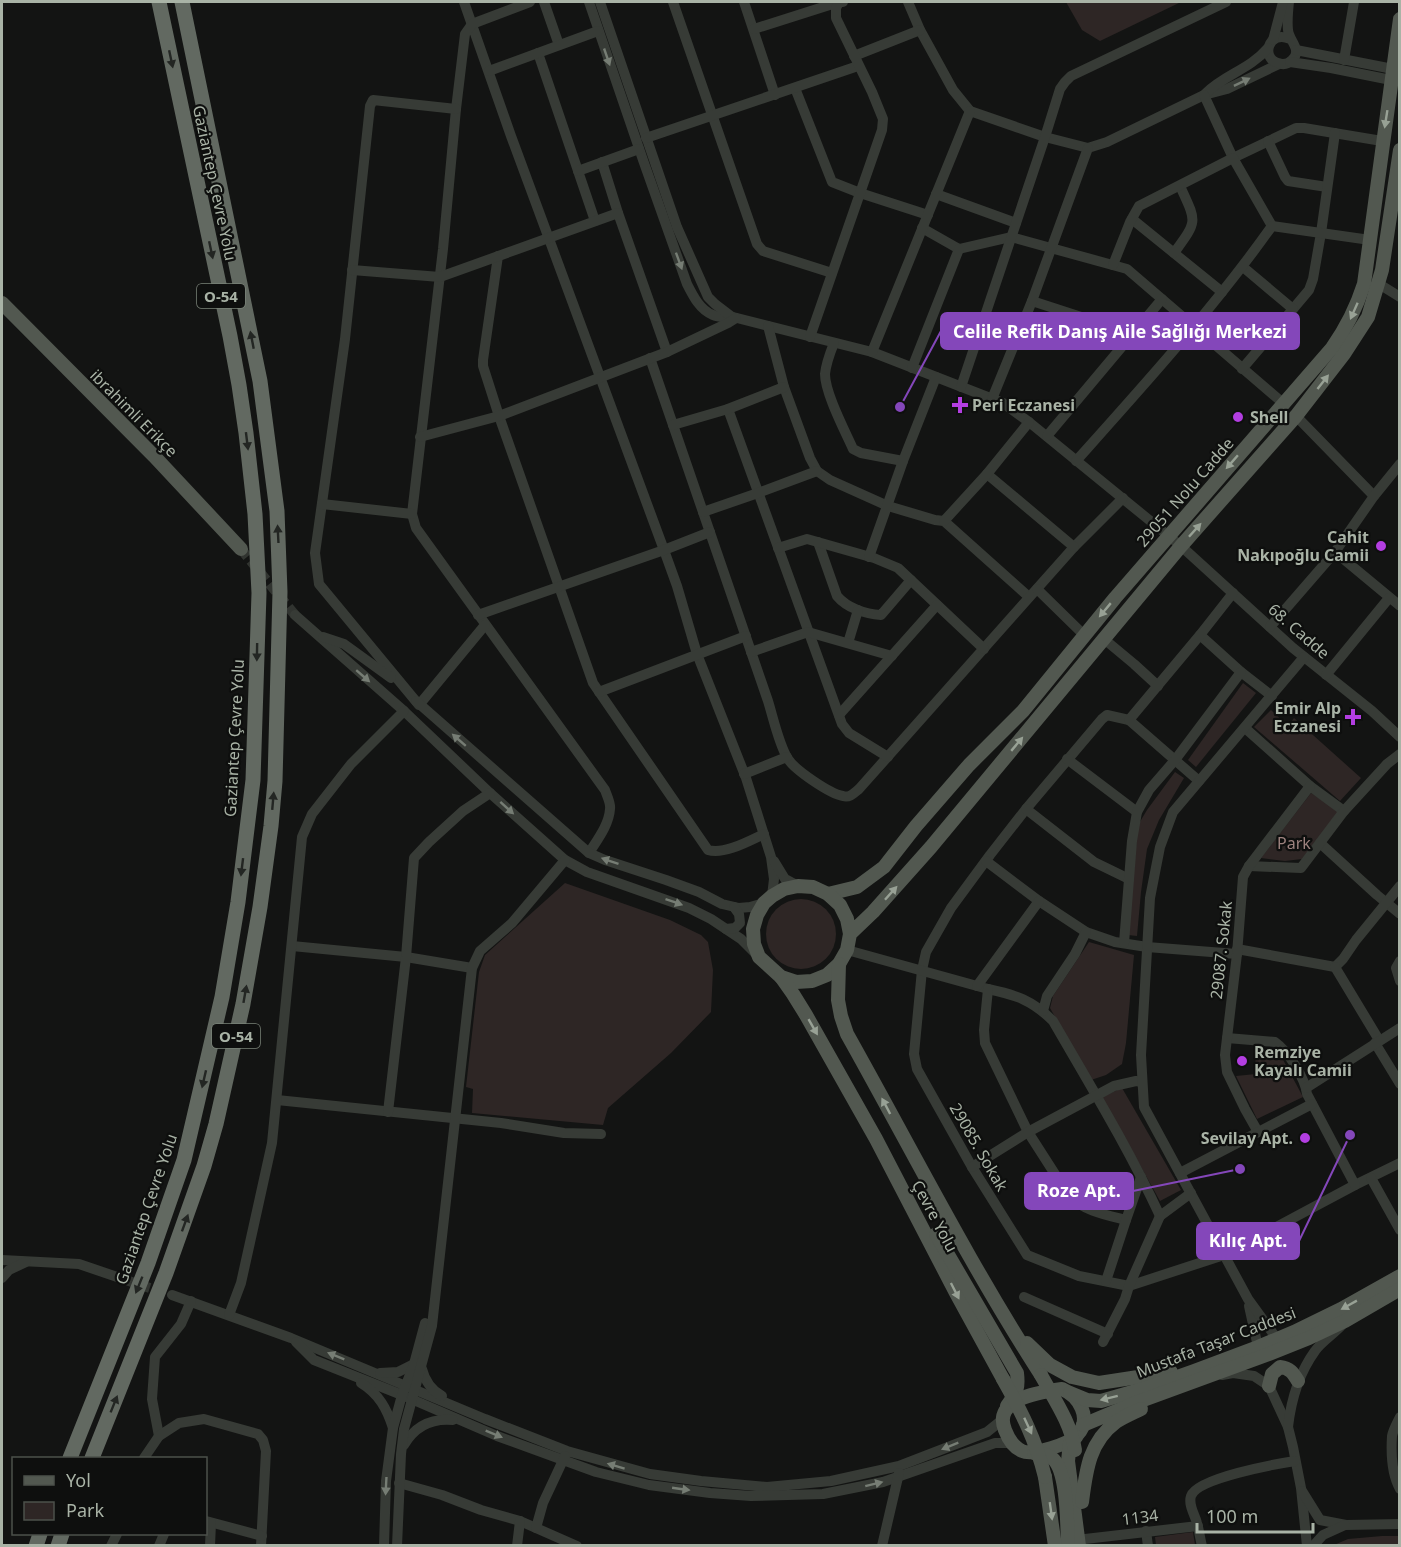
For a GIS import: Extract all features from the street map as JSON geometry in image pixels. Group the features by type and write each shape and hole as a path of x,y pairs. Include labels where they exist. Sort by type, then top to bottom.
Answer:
{"highway":[{"name":"Gaziantep Çevre Yolu","path":"70,1457 148,1263 186,1150 222,997 238,902 253,780 259,593 255,514 246,433 230,336 159,2"},
{"name":"Gaziantep Çevre Yolu","path":"92,1457 185,1221 216,1124 254,946 275,781 280,592 277,511 268,431 260,381 182,2"}],"main road":[{"name":"29051 Nolu Cadde","path":"798,886 813,887 828,894 857,887 884,867 969,765 1023,711 1168,536 1332,348 1352,317 1364,284 1382,141 1396,75 1400,19"},
{"name":"29051 Nolu Cadde","path":"850,934 873,912 931,847 1181,546 1296,416 1344,354 1368,317 1379,284 1400,150"},
{"name":"ibrahimli Erikçe","path":"2,303 154,456 241,549"},
{"path":"798,886 784,889 768,899 757,915 753,929 754,944 759,957 781,978 796,982 812,981 827,975 839,964 847,950 850,934 847,919 840,905 828,894"},
{"name":"Çevre Yolu","path":"839,964 838,1000 847,1034 1011,1329 1041,1375 1063,1415 1074,1442 1082,1502"},
{"name":"Çevre Yolu","path":"781,978 794,994 876,1139 956,1293 1023,1414 1039,1453 1045,1477 1055,1545"},
{"path":"854,1102 887,1151 1017,1373 1018,1390 1002,1414 1003,1425 1007,1437 1022,1451 1051,1456 1056,1462 1065,1491 1068,1545"},
{"name":"Mustafa Taşar Caddesi","path":"900,1132 911,1167 1016,1352 1030,1375 1042,1387 1066,1391 1087,1400 1101,1401 1269,1354 1347,1320 1400,1289"},
{"name":"Mustafa Taşar Caddesi","path":"1081,1431 1138,1402 1186,1384 1258,1347 1341,1309 1400,1276"},
{"path":"1011,1329 1050,1365 1072,1377 1099,1383 1209,1371"},
{"path":"1269,1386 1272,1374 1280,1367 1291,1370 1298,1381"},
{"path":"1083,1543 1082,1502 1086,1470 1097,1442 1116,1422 1186,1384"},
{"path":"1007,1406 1040,1392 1066,1391 1076,1398 1083,1410 1081,1431 1070,1443 1068,1461 1083,1543"},
{"path":"1029,1453 1061,1444 1081,1431"}],"street":[{"path":"320,636 344,644 388,675 419,705 589,853 699,892 722,904 750,908 768,899 774,879 771,857 744,774 697,654 664,549 511,136 464,2"},
{"path":"530,2 472,24 465,34 440,277 412,514 417,528 605,790 611,807 605,826 589,853"},
{"path":"544,2 559,45"},
{"name":"68. Cadde","path":"589,2 687,284 696,302 714,316 734,318 872,352 1003,404 1124,498 1304,657 1372,711 1400,737"},
{"path":"420,437 499,416 667,352 734,318 715,304 704,289 677,227 600,2"},
{"path":"673,2 757,244 763,251 832,273"},
{"path":"744,2 775,94"},
{"path":"754,30 841,2"},
{"path":"810,337 882,130 883,119 872,92 836,18 836,8 841,2"},
{"path":"908,2 920,30 953,90 970,111 1045,137 1088,148 1107,142 1204,95 1227,89 1284,63 1295,55 1296,50 1288,29 1289,2"},
{"path":"961,387 1060,90 1065,82 1071,76 1226,2"},
{"path":"1283,2 1271,44 1270,57 1272,60 1396,75"},
{"path":"1344,60 1354,2"},
{"path":"646,138 795,87 920,30"},
{"path":"489,71 598,31"},
{"path":"1204,95 1214,85 1260,57 1281,36 1290,39"},
{"path":"1296,50 1344,60 1396,75"},
{"path":"538,53 595,221"},
{"path":"795,87 832,182 860,194 928,215"},
{"path":"1204,95 1233,158 1272,226"},
{"path":"419,705 319,584 315,553 345,339 370,106 373,100 456,109"},
{"path":"872,352 970,111"},
{"path":"1113,266 1139,206 1268,141 1296,128 1304,128 1382,141"},
{"path":"1242,369 1309,290 1321,233 1335,133"},
{"path":"1268,141 1288,181 1328,187"},
{"path":"578,171 639,148"},
{"path":"992,399 1032,301 1088,148"},
{"path":"602,162 667,352"},
{"path":"1174,252 1193,224 1192,212 1180,186"},
{"path":"936,194 1016,223"},
{"path":"352,270 440,277 618,213"},
{"path":"1132,219 1222,292"},
{"path":"1272,226 1370,240"},
{"path":"1076,461 1194,327 1243,267 1272,226"},
{"path":"922,228 959,249 1011,237 1127,269 1283,403"},
{"path":"912,368 959,249"},
{"path":"498,256 483,360 499,416 593,683 708,850 715,852 743,844 764,834"},
{"path":"1243,267 1293,309"},
{"path":"1379,284 1400,297"},
{"path":"1047,436 1162,299"},
{"path":"1032,301 1112,327 1126,341"},
{"path":"768,326 784,387 817,471 830,480 888,506 944,521 1084,635"},
{"path":"834,343 825,377 827,388 853,449 861,453 903,461"},
{"path":"650,358 789,762 819,785 843,796 850,796 859,789 1074,547 1124,498"},
{"path":"869,557 936,377"},
{"path":"673,425 728,409 784,387"},
{"path":"728,409 842,724 849,732 888,757"},
{"path":"1296,416 1374,496"},
{"path":"944,521 987,474 1029,422"},
{"path":"1270,627 1335,552 1374,496 1400,464"},
{"path":"703,512 817,471"},
{"path":"987,474 1074,547"},
{"path":"322,504 412,514"},
{"path":"478,615 710,532"},
{"path":"778,548 807,539 898,568 984,649"},
{"path":"818,542 837,596 843,603 858,610 881,615 911,580"},
{"path":"1335,552 1400,606"},
{"path":"1199,781 1129,720 1233,593"},
{"path":"1326,675 1389,598"},
{"path":"839,715 937,605"},
{"path":"848,643 858,610"},
{"path":"295,615 404,711 490,793 566,860 587,872 689,908 741,939 759,957"},
{"path":"419,705 485,625"},
{"path":"751,652 808,632 892,656"},
{"path":"1200,635 1272,696"},
{"path":"599,692 746,636"},
{"path":"1104,639 1158,686"},
{"path":"1277,1339 1248,1299 1144,1107 1141,1055 1150,898 1160,847 1173,812 1304,657"},
{"path":"1124,943 1132,841 1137,812 1149,790 1175,760 1241,672"},
{"path":"229,1315 241,1283 270,1155 302,837 312,814 351,764 404,711"},
{"name":"29085. Sokak","path":"1129,720 1107,715 1102,718 1026,809 951,908 926,952 922,970 914,1054 917,1069 972,1167 1027,1255 1079,1276 1129,1286"},
{"path":"1245,728 1310,786 1344,811"},
{"path":"1249,866 1301,868 1344,811 1387,764 1400,754"},
{"path":"744,774 787,757"},
{"path":"1067,759 1137,812"},
{"name":"29087. Sokak","path":"1258,1132 1227,1072 1225,1055 1237,952 1242,877 1310,786"},
{"path":"388,1112 406,957 414,858 463,811 490,793"},
{"path":"1026,809 1094,862 1129,879"},
{"path":"1320,843 1400,914"},
{"path":"771,857 785,879 798,886"},
{"path":"384,1545 386,1481 393,1428 418,1365 425,1323 434,1300 472,968 480,951 512,923 566,860"},
{"path":"986,861 1086,933 1147,947 1237,952 1335,967"},
{"path":"1335,967 1400,886"},
{"path":"1039,901 983,988 985,1043 1028,1132 1069,1196 1077,1204 1126,1220"},
{"path":"726,929 735,928 740,923 739,914 734,907"},
{"path":"1043,1011 1047,996 1086,933"},
{"path":"292,946 406,957 472,968"},
{"path":"847,950 983,988 1009,993 1036,1005 1053,1021 1142,1177 1160,1216"},
{"path":"1400,961 1396,968 1400,981"},
{"path":"1335,967 1400,1084"},
{"path":"1306,1088 1400,1028"},
{"path":"1227,1038 1275,1042 1281,1047 1306,1088 1312,1104 1355,1185"},
{"path":"972,1167 1028,1132 1114,1086 1136,1081 1142,1082"},
{"path":"277,1100 501,1123 564,1133 601,1134"},
{"path":"1180,1173 1312,1104"},
{"path":"1129,1286 1224,1255 1400,1163"},
{"path":"1106,1281 1142,1177"},
{"path":"1371,1178 1400,1230"},
{"path":"1024,1297 1106,1338 1160,1216 1191,1193"},
{"path":"2,1260 79,1264 126,1280"},
{"path":"2,1278 9,1270 30,1261"},
{"path":"172,1295 291,1338 372,1371 466,1423"},
{"path":"1248,1299 1258,1347"},
{"path":"159,1436 152,1399 155,1357 182,1324 191,1301"},
{"path":"1288,1427 1290,1409 1298,1381 1315,1350 1347,1320"},
{"path":"291,1338 315,1360 342,1372 485,1419 596,1472 649,1485 710,1493 751,1497 823,1494 857,1488 987,1432 1002,1420"},
{"path":"372,1371 398,1372 418,1365"},
{"path":"418,1365 426,1381 436,1392 480,1414 485,1419"},
{"path":"1209,1371 1254,1376 1269,1386 1288,1427 1300,1488 1307,1545"},
{"path":"342,1372 376,1395 388,1412 393,1428"},
{"path":"397,1545 401,1454 408,1392"},
{"path":"1400,1418 1392,1434 1395,1481 1400,1489"},
{"path":"145,1457 159,1436 179,1423 204,1419 258,1434 263,1440 266,1451 262,1541 208,1522 210,1545"},
{"path":"401,1454 405,1444 417,1428 426,1423 445,1419 466,1423 565,1456"},
{"path":"899,1471 995,1443 1012,1443"},
{"path":"536,1528 543,1503 565,1456"},
{"path":"1202,1545 1191,1504 1191,1496 1197,1488 1228,1476 1295,1461"},
{"path":"882,1545 899,1471"},
{"path":"399,1483 520,1521 577,1545"},
{"path":"1300,1488 1320,1520 1346,1525 1400,1524"},
{"path":"517,1545 520,1521"},
{"path":"1313,1545 1323,1535 1346,1525"},
{"name":"1134","path":"1083,1543 1146,1531 1198,1526"},
{"path":"1146,1531 1148,1545"}],"green space":[{"path":"1066,2 1181,2 1100,41 1082,30"},
{"path":"1243,683 1256,693 1196,767 1188,760"},
{"path":"1271,710 1288,726 1294,718 1361,778 1340,801 1254,727"},
{"path":"1175,772 1184,778 1159,820 1147,849 1137,936 1128,935 1138,825"},
{"name":"Park","path":"1311,793 1339,811 1302,859 1285,861 1261,858"},
{"path":"565,883 670,920 701,935 708,942 713,970 711,1012 671,1053 608,1108 603,1125 472,1113 473,1089 466,1087 479,972 485,955"},
{"path":"808,899 821,905 830,914 834,920 836,934 834,948 826,959 815,967 794,969 776,959 768,948 766,927 776,909 787,901"},
{"path":"1089,942 1134,955 1122,1064 1106,1075 1091,1080 1050,1008 1053,996"},
{"path":"1262,1050 1280,1054 1303,1097 1257,1119 1236,1076 1256,1074 1255,1051"},
{"path":"1122,1088 1181,1190 1160,1201 1102,1097"},
{"path":"1193,1532 1195,1545 1156,1545 1155,1537"},
{"path":"1399,1536 1399,1545 1334,1545 1348,1539"}],"tunnel":[{"path":"241,549 295,615"},
{"path":"126,1280 165,1293"}],"place":[{"name":"Peri Eczanesi","path":"960,405"},
{"name":"Celile Refik Danış Aile Sağlığı Merkezi","path":"900,407"},
{"name":"Shell","path":"1238,417"},
{"name":"Cahit Nakıpoğlu Camii","path":"1381,546"},
{"name":"Emir Alp Eczanesi","path":"1353,717"},
{"name":"Remziye Kayalı Camii","path":"1242,1061"},
{"name":"Kılıç Apt.","path":"1350,1135"},
{"name":"Sevilay Apt.","path":"1305,1138"},
{"name":"Roze Apt.","path":"1240,1169"}]}
